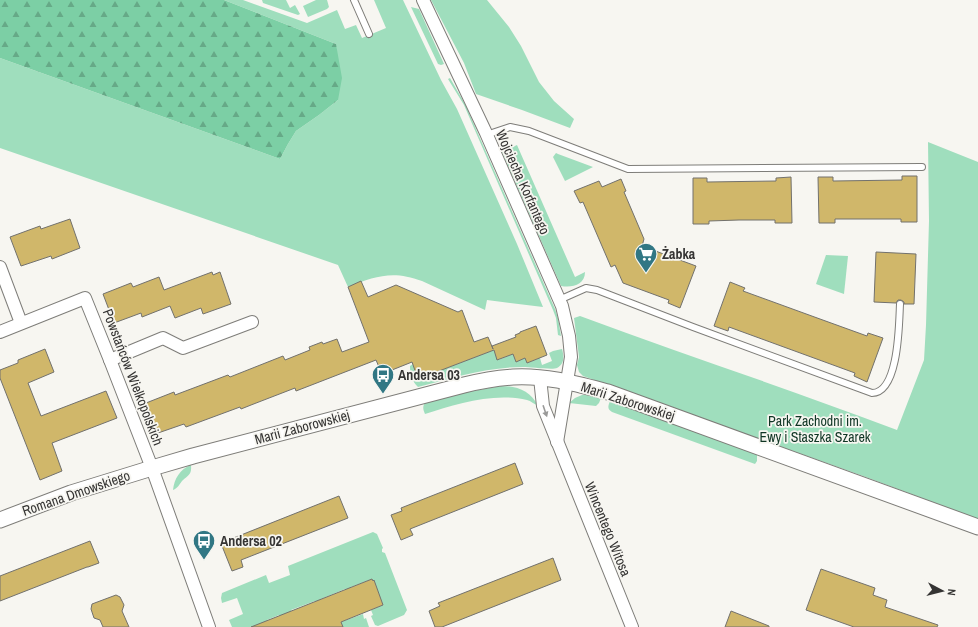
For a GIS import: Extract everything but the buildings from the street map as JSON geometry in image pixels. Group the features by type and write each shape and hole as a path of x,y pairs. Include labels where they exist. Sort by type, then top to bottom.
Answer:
{"street":[{"name":"Wojciecha Korfantego","path":"423,0 486,135 559,300 564,314 570,346 571,357 567,382"},
{"path":"0,267 22,323 0,332"},
{"name":"Powstańców Wielkopolskich","path":"22,323 86,298 152,468 209,627"},
{"path":"110,360 163,338 183,348 252,322"},
{"name":"Marii Zaborowskiej","path":"152,468 487,379 513,377 540,378 567,382 608,392 978,527"},
{"name":"Wincentego Witosa","path":"540,378 543,406 632,627"},
{"path":"557,442 567,382"},
{"name":"Romana Dmowskiego","path":"0,520 71,493 152,468"}],"lane":[{"path":"354,0 369,34"},
{"path":"486,135 510,127 517,128 529,131 628,169 922,167"},
{"path":"559,300 586,288 597,290 872,393 879,392 888,383 895,362 900,304"}],"green space":[{"path":"0,0 224,0 336,44 342,78 338,100 296,131 280,159 0,58"},
{"path":"224,0 243,0 307,23 337,10 345,29 356,25 362,38 386,28 374,0 403,0 441,80 457,109 517,244 543,307 487,300 485,310 422,281 393,275 376,277 348,287 338,265 0,148 0,58 280,159 296,131 338,100 336,44"},
{"path":"262,0 286,0 290,8 295,5 300,14 298,15 263,3"},
{"path":"316,0 327,0 329,7 308,17 303,6"},
{"path":"431,0 487,0 509,27 521,46 539,82 554,101 574,119 570,128 476,94 464,63"},
{"path":"411,7 419,9 444,64 438,64"},
{"path":"450,78 465,104 555,309 561,336 558,335 556,318 553,310 464,105 448,79"},
{"name":"Park Zachodni im. Ewy i Staszka Szarek","path":"928,142 978,162 978,519 863,476 583,376 579,372 577,365 579,357 574,318 580,316 897,430 924,360 929,221"},
{"path":"517,145 575,277 585,272 583,280 577,285 561,286 502,152"},
{"path":"556,153 593,167 565,181 553,157"},
{"path":"826,255 848,256 844,294 816,284"},
{"path":"562,349 563,362 555,369 510,367 470,374 418,387 410,372 410,366 413,364 418,379 494,350 498,360 513,354 516,362 525,358 527,363 540,358 542,365 552,361 549,353"},
{"path":"501,386 523,390 532,397 538,406 527,400 501,397 475,400 449,406 425,414 423,406 426,402 467,392"},
{"path":"582,395 601,398 596,406 569,403"},
{"path":"610,401 757,454 757,461 755,464 612,412 608,407"},
{"path":"191,465 191,471 189,474 173,490 178,475"},
{"path":"373,532 377,534 383,548 382,552 385,553 407,610 404,615 378,626 375,625 371,616 373,615 371,610 383,605 372,579 351,587 352,589 346,591 345,589 321,599 322,601 316,603 315,601 291,610 292,613 280,617 279,615 267,620 268,622 265,627 232,627 229,620 243,614 237,598 222,603 222,593 266,575 269,583 290,575 288,566"},
{"path":"363,614 369,627 343,627 341,622"}],"place":[{"name":"Żabka","path":"646,274"},
{"name":"Andersa 03","path":"383,394"},
{"name":"Andersa 02","path":"204,560"}]}
